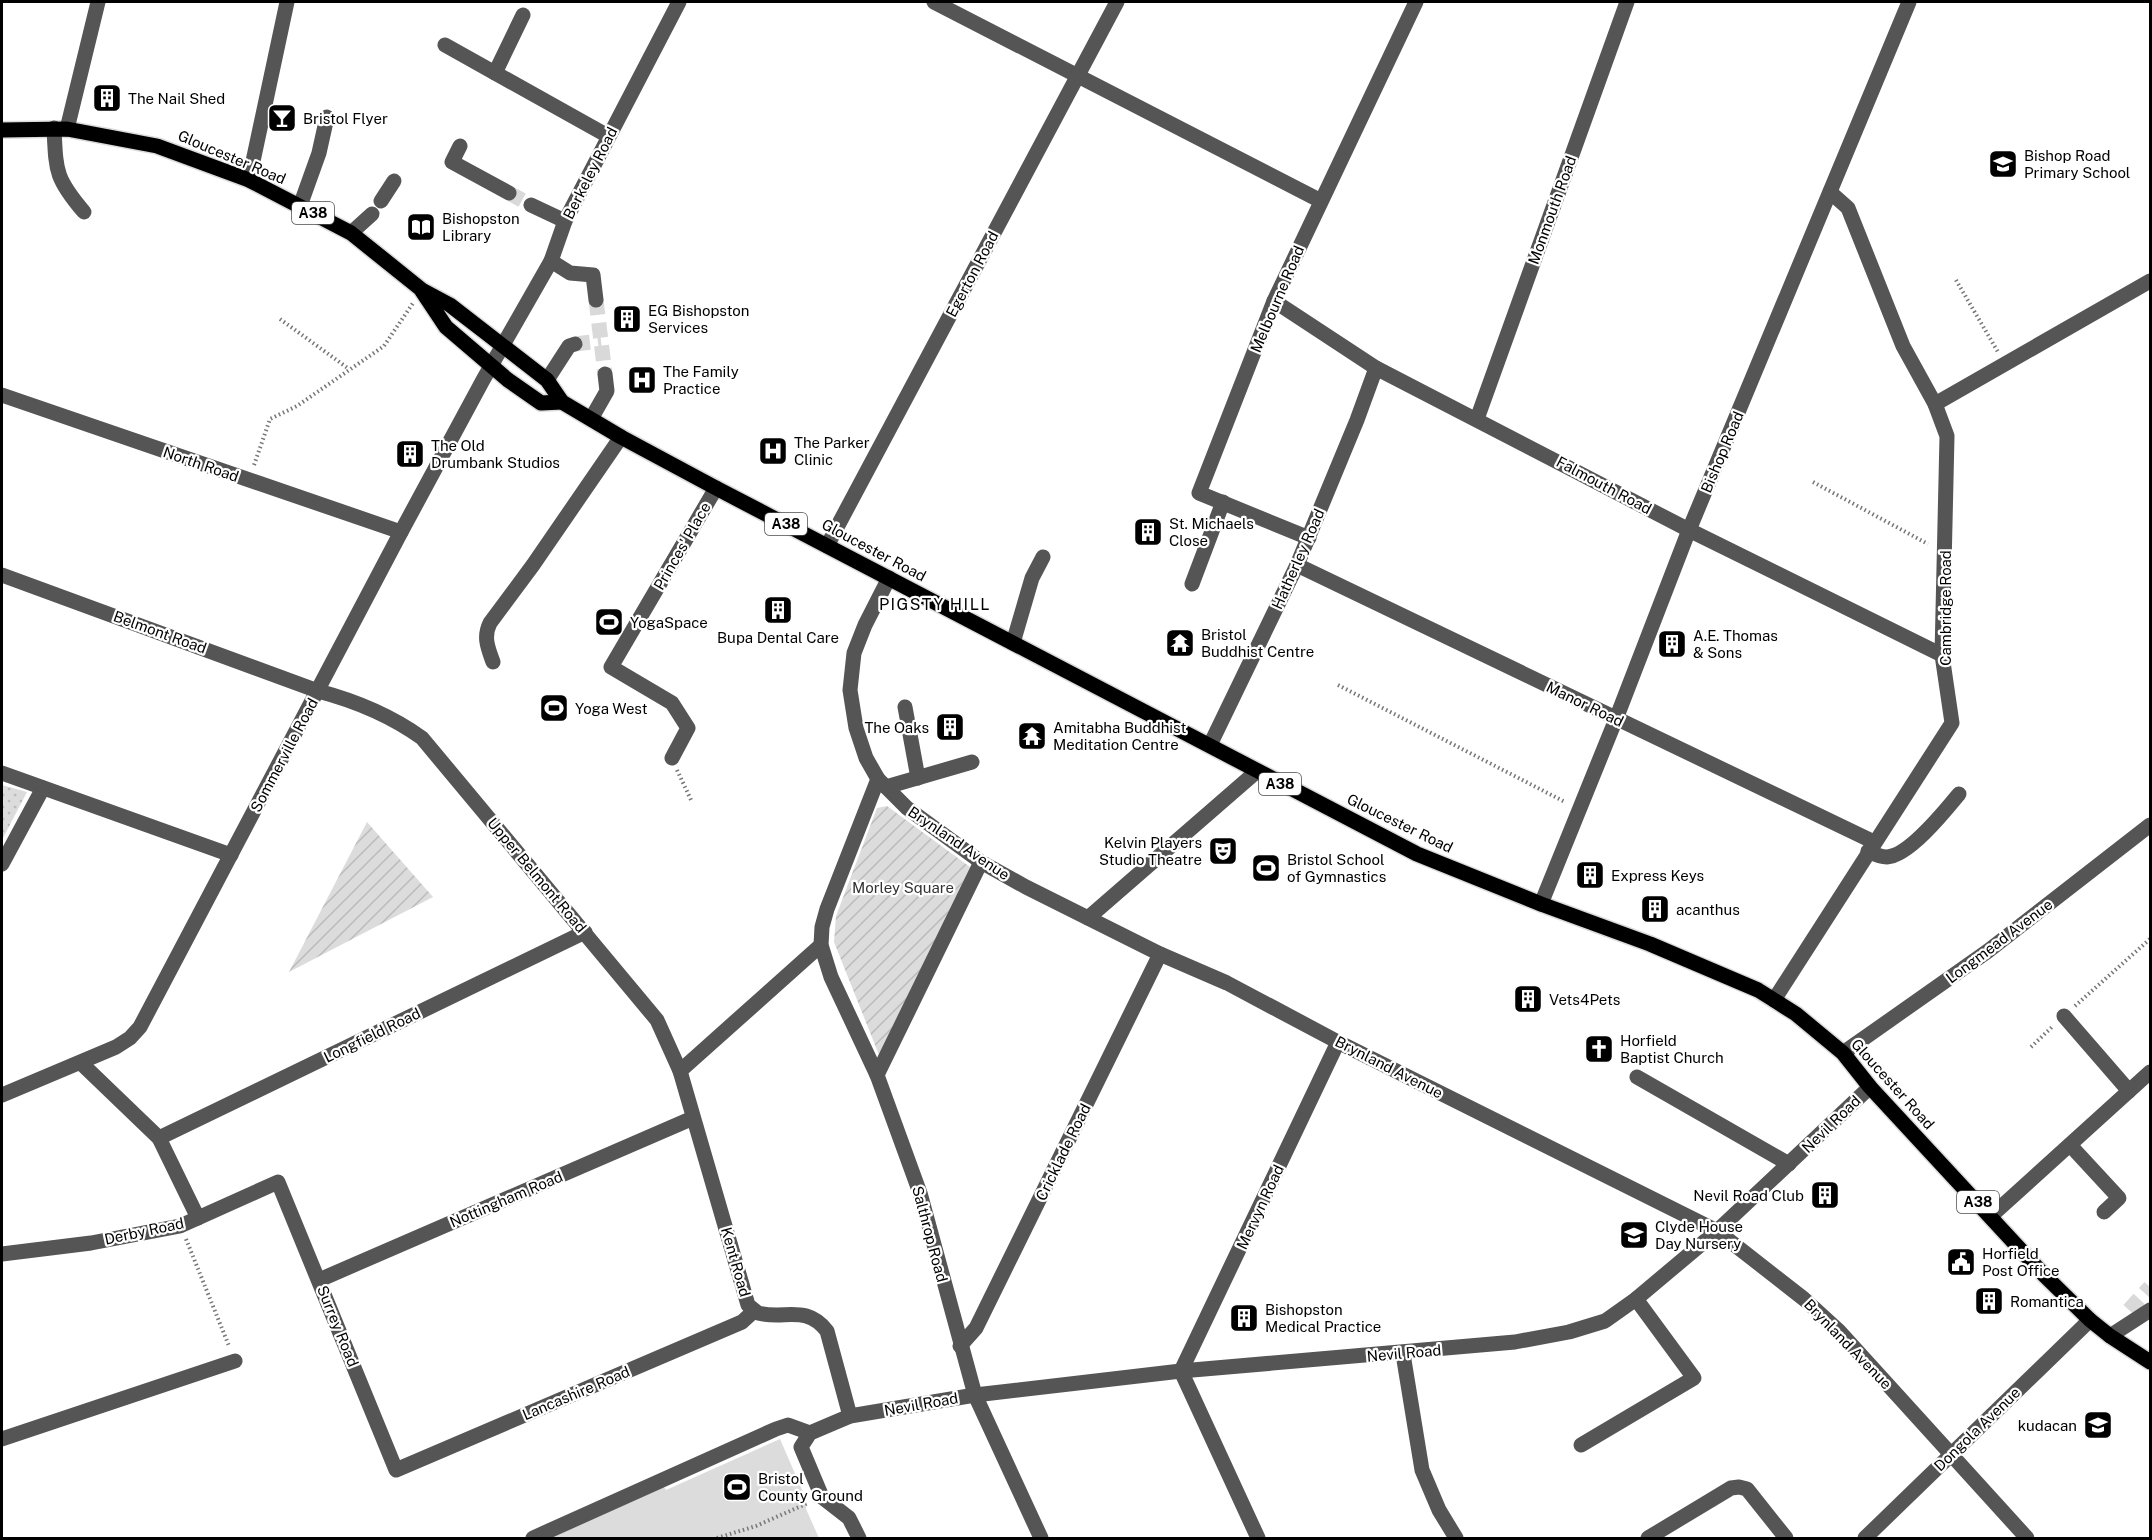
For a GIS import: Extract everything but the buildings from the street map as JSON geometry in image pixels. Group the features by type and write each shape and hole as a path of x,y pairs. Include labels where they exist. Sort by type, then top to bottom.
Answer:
{"main road":[{"name":"Gloucester Road","path":"2,130 60,128 157,146 249,180 351,233 422,290 450,305 547,380 562,402 716,488 1210,745 1256,772 1417,854 1661,949 1758,990 1796,1014 1843,1053 1870,1087 2044,1275 2090,1320 2151,1362"},
{"name":"Gloucester Road","path":"422,290 446,327 491,366 542,403 562,402"}],"street":[{"path":"84,212 68,194 56,168 60,128 98,2"},
{"path":"249,180 287,2"},
{"name":"Berkeley Road","path":"503,346 551,261 565,221 679,2"},
{"path":"934,2 1321,201"},
{"name":"Egerton Road","path":"827,546 1117,2"},
{"name":"Melbourne Road","path":"1309,538 1198,493 1275,301 1416,2"},
{"name":"Monmouth Road","path":"1477,419 1627,2"},
{"name":"Bishop Road","path":"1541,904 1689,530 1909,2"},
{"path":"495,72 523,15"},
{"path":"445,45 608,136"},
{"path":"300,206 319,153 327,117"},
{"path":"460,146 452,162 508,193"},
{"path":"381,201 394,181"},
{"name":"Cambridge Road","path":"1774,1000 1952,723 1942,655 1947,436 1935,404 1903,346 1848,207 1830,192"},
{"path":"531,205 565,221"},
{"path":"351,233 372,214"},
{"path":"551,261 570,273 593,274 596,300"},
{"path":"1935,404 2151,281"},
{"name":"Falmouth Road","path":"1275,301 1376,368 1689,530 1942,655"},
{"path":"547,380 569,346 575,344"},
{"name":"Sommerville Road","path":"2,1095 116,1047 135,1033 401,532 503,346"},
{"name":"Hatherley Road","path":"1210,745 1309,538 1376,368"},
{"path":"591,419 607,391 605,374"},
{"name":"North Road","path":"2,395 401,532"},
{"path":"493,662 486,638 486,631 490,623 621,437"},
{"name":"Princes' Place","path":"672,758 688,728 672,703 611,668 716,488"},
{"path":"1192,584 1223,502"},
{"path":"1013,643 1032,578 1043,558"},
{"name":"Manor Road","path":"1297,565 1616,719 1871,846"},
{"name":"Belmont Road","path":"2,575 318,691"},
{"name":"Brynland Avenue","path":"889,578 865,625 854,653 850,690 856,728 866,758 882,783 907,808 981,862 1026,887 1160,954 1227,983 1338,1042 1717,1231 1804,1299 1839,1331 2027,1539"},
{"name":"Upper Belmont Road","path":"318,691 376,710 422,738 657,1020 680,1071 693,1118"},
{"path":"905,707 918,778"},
{"path":"877,1075 831,977 821,945 822,927 827,909 882,783 918,778 972,762"},
{"path":"1088,918 1256,772"},
{"path":"2,773 231,855"},
{"path":"2,864 43,788"},
{"path":"1871,846 1882,857 1890,857 1902,850 1928,831 1959,794"},
{"name":"Longmead Avenue","path":"1843,1053 1988,951 2151,825"},
{"path":"877,1075 981,862"},
{"name":"Longfield Road","path":"159,1138 585,932"},
{"path":"680,1071 821,945"},
{"name":"Cricklade Road","path":"960,1346 976,1328 1160,954"},
{"path":"2064,1016 2130,1091"},
{"name":"Mervyn Road","path":"1181,1371 1338,1042"},
{"path":"81,1063 159,1138 198,1218"},
{"path":"1990,1216 2151,1072"},
{"name":"Salthrop Road","path":"877,1075 920,1193 975,1395 1041,1539"},
{"path":"1637,1077 1789,1164"},
{"name":"Nevil Road","path":"810,1433 850,1416 975,1395 1181,1371 1403,1354 1515,1342 1569,1332 1605,1321 1636,1299 1717,1231 1870,1087"},
{"name":"Nottingham Road","path":"319,1280 693,1118"},
{"name":"Kent Road","path":"693,1118 748,1305 754,1311 767,1315 799,1314 820,1323 826,1331 850,1416"},
{"path":"2070,1144 2119,1198 2104,1212"},
{"name":"Surrey Road","path":"278,1182 396,1470"},
{"name":"Derby Road","path":"2,1254 91,1243 180,1226 278,1182"},
{"path":"1581,1445 1694,1378 1636,1299"},
{"path":"2109,1335 2129,1310"},
{"path":"2109,1335 2151,1310"},
{"name":"Lancashire Road","path":"396,1470 742,1322 754,1311"},
{"name":"Dongola Avenue","path":"1865,1539 2090,1320"},
{"path":"1403,1354 1422,1470 1439,1510 1456,1539"},
{"path":"2,1439 235,1361"},
{"path":"1181,1371 1258,1539"},
{"path":"533,1539 788,1425 810,1433 801,1447 822,1497 849,1518 859,1539"},
{"path":"1648,1539 1731,1488 1739,1487 1747,1489 1786,1539"}],"path":[{"path":"1956,280 2004,363"},
{"path":"249,480 270,420 297,406 384,346 422,290"},
{"path":"280,319 349,369"},
{"path":"1813,482 1945,553"},
{"path":"1338,685 1579,809"},
{"path":"672,758 692,802"},
{"path":"2031,1047 2151,939"},
{"path":"180,1226 235,1361"},
{"path":"717,1539 756,1526 822,1497"}],"green space":[{"path":"2,785 27,792 2,840"},
{"name":"Morley Square","path":"887,806 970,867 879,1055 834,942 836,916 877,808"},
{"path":"367,822 433,897 289,972"},
{"name":"Bristol County Ground","path":"780,1439 806,1499 806,1509 819,1538 541,1538 662,1484 666,1490"}],"tunnel":[{"path":"509,193 531,205"},
{"path":"596,300 605,374"},
{"path":"575,344 601,341"},
{"path":"2129,1310 2150,1287"}],"place":[{"name":"The Nail Shed","path":"107,98"},
{"name":"Bristol Flyer","path":"282,118"},
{"name":"Bishop Road Primary School","path":"2003,164"},
{"name":"Bishopston Library","path":"421,227"},
{"name":"EG Bishopston Services","path":"627,319"},
{"name":"The Family Practice","path":"642,380"},
{"name":"The Parker Clinic","path":"773,451"},
{"name":"The Old Drumbank Studios","path":"410,454"},
{"name":"St. Michaels Close","path":"1148,532"},
{"name":"Bupa Dental Care","path":"778,610"},
{"name":"YogaSpace","path":"609,622"},
{"name":"Bristol Buddhist Centre","path":"1180,643"},
{"name":"A.E. Thomas & Sons","path":"1672,644"},
{"name":"Yoga West","path":"554,708"},
{"name":"The Oaks","path":"950,727"},
{"name":"Amitabha Buddhist Meditation Centre","path":"1032,736"},
{"name":"Kelvin Players Studio Theatre","path":"1223,851"},
{"name":"Bristol School of Gymnastics","path":"1266,868"},
{"name":"Express Keys","path":"1590,875"},
{"name":"acanthus","path":"1655,909"},
{"name":"Vets4Pets","path":"1528,999"},
{"name":"Horfield Baptist Church","path":"1599,1049"},
{"name":"Nevil Road Club","path":"1825,1195"},
{"name":"Clyde House Day Nursery","path":"1634,1235"},
{"name":"Horfield Post Office","path":"1961,1262"},
{"name":"Romantica","path":"1989,1301"},
{"name":"Bishopston Medical Practice","path":"1244,1318"},
{"name":"kudacan","path":"2098,1425"},
{"name":"Bristol County Ground","path":"737,1487"}],"district":[{"name":"PIGSTY HILL","path":"935,604"}]}
